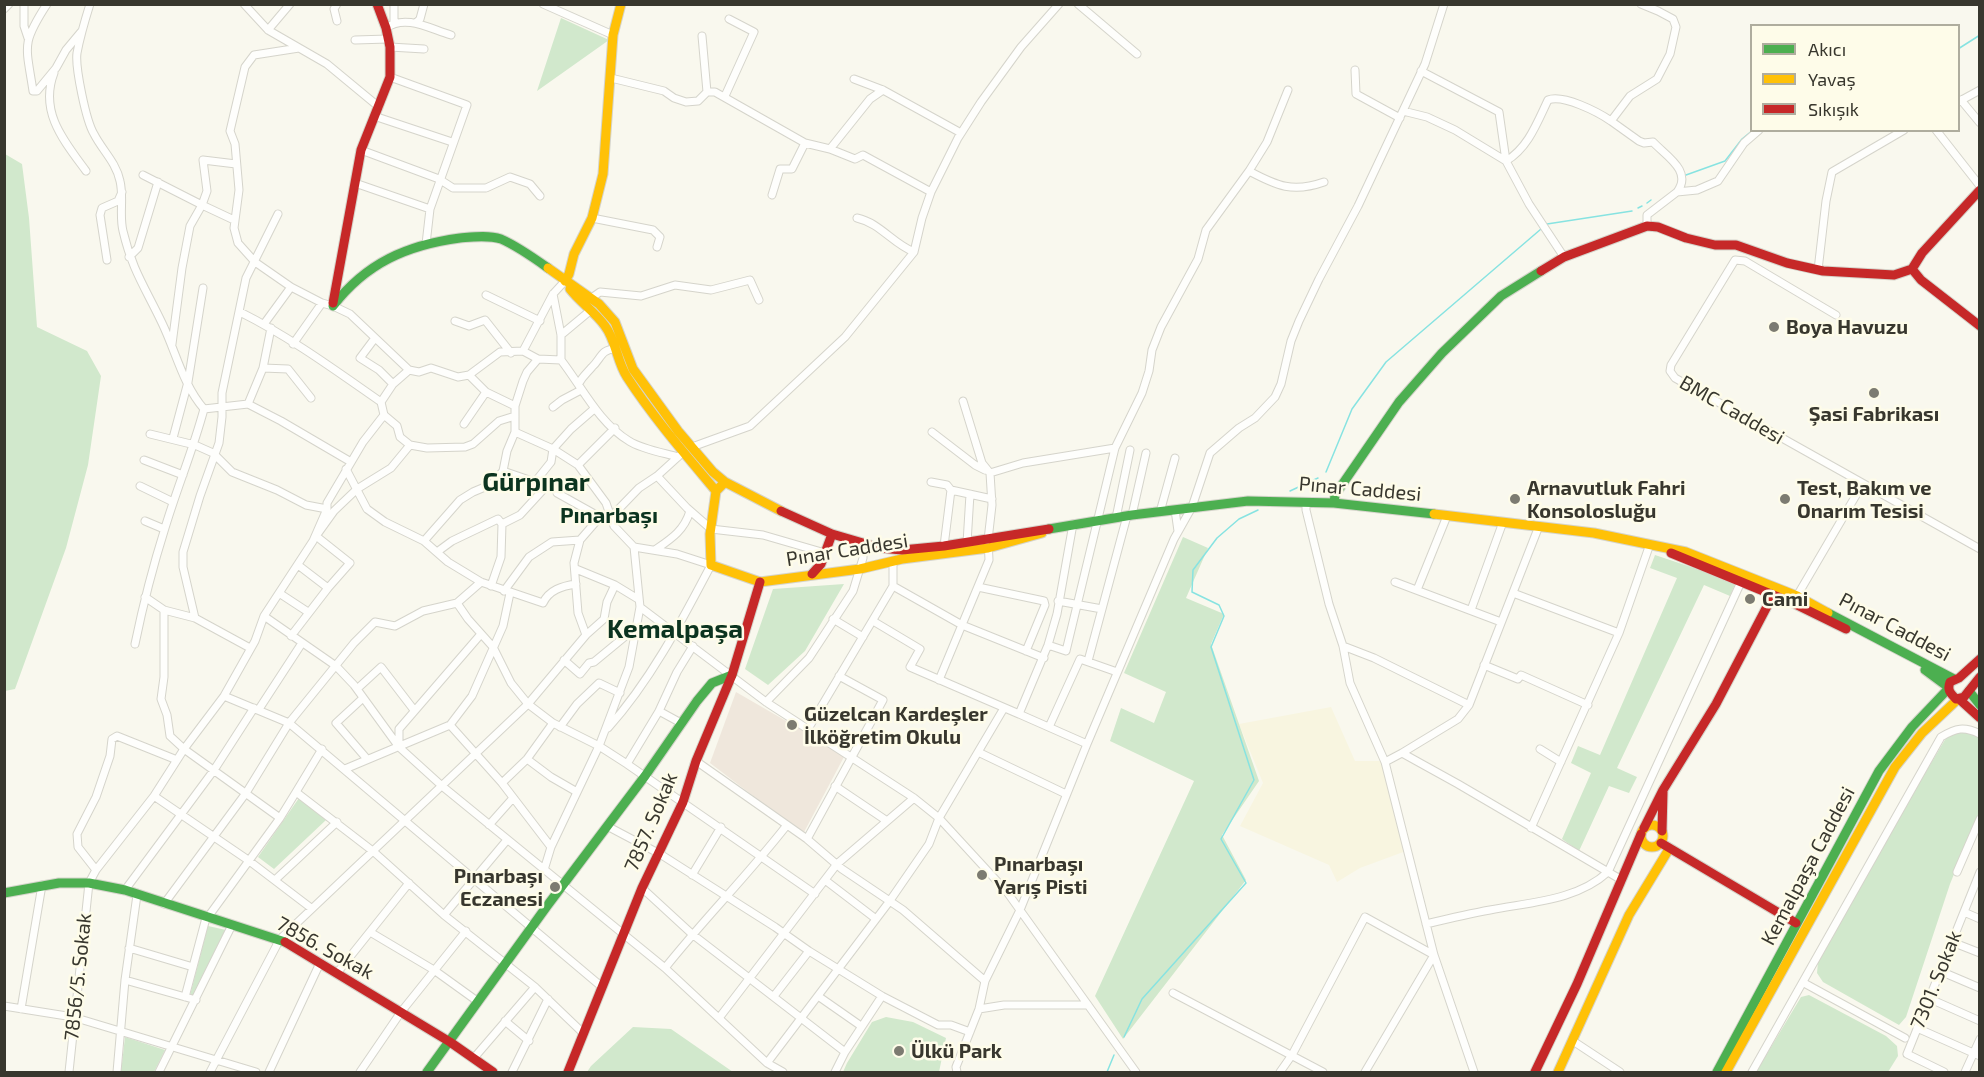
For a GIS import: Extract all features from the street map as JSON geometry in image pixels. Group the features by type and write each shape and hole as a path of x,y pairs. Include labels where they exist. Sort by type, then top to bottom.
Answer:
{"street":[{"path":"4,9 9,4"},
{"path":"24,4 24,26 28,38"},
{"path":"47,4 34,23 26,50 33,91 37,91 56,68"},
{"path":"90,4 77,56 85,108 94,134 114,165 122,192 122,227 129,257 195,399 204,410"},
{"path":"268,30 290,4"},
{"path":"336,21 334,9 337,4"},
{"path":"377,4 390,25"},
{"path":"333,306 361,150 390,77 389,43 394,4"},
{"path":"416,23 420,19 424,4"},
{"path":"543,4 613,34"},
{"path":"523,351 553,294 569,274 574,254 592,218 603,174 613,34 621,4"},
{"path":"610,518 639,488 657,476 684,452 750,426 845,338 914,252 931,192 961,133 1021,47 1059,4"},
{"path":"1078,4 1137,54"},
{"path":"957,1072 956,1067 979,1008 985,981 1020,910 1117,672 1178,531 1192,507 1210,453 1239,428 1255,418 1275,397 1281,384 1291,341 1299,321 1358,206 1421,71 1431,48 1444,4"},
{"path":"1611,121 1630,96 1657,79 1671,54 1676,27 1673,20 1658,10 1641,4"},
{"path":"245,5 268,30 327,64 379,107"},
{"path":"725,96 754,32 729,19"},
{"path":"390,25 416,23 451,34"},
{"path":"82,30 66,50 49,88 54,122 86,171"},
{"path":"702,36 707,92"},
{"path":"355,40 424,49"},
{"path":"299,48 254,55 245,67 230,131 235,144 239,190 234,220 238,243 255,262 291,287 350,314 409,370 419,372 431,368 458,377 469,375 500,352 523,351 538,359 561,360"},
{"path":"1355,70 1356,94 1401,114 1427,117 1455,130 1506,161"},
{"path":"1421,71 1499,112 1506,161 1529,204 1564,257"},
{"path":"390,77 466,105 430,209 426,244"},
{"path":"611,78 664,91 686,102 698,101 707,92 715,92 805,143 830,149 855,159 863,155 931,192"},
{"path":"854,79 883,90 961,133"},
{"path":"830,149 865,104 883,90"},
{"path":"1048,645 1066,651 1115,448 1142,393 1149,371 1152,350 1161,327 1198,259 1206,230 1267,142 1288,90"},
{"path":"1980,90 1960,101 1980,123"},
{"path":"1506,161 1517,154 1531,135 1548,100 1553,98 1564,100 1597,112 1639,141 1653,142 1681,171 1683,184 1677,192 1647,215 1647,226"},
{"path":"374,116 452,142"},
{"path":"1677,192 1696,190 1718,181 1744,143 1757,132"},
{"path":"1818,270 1826,201 1832,172 1901,132"},
{"path":"1334,503 1335,495 1360,457 1419,377 1501,296 1564,257 1647,226 1658,227 1686,238 1715,245 1736,245 1787,263 1818,270 1894,275 1912,269 1922,253 1980,188 1938,132"},
{"path":"772,195 780,169 792,169 805,143"},
{"path":"361,150 439,179 453,188 486,188 510,177 530,184 540,196"},
{"path":"172,347 190,226 207,191 203,160 236,164"},
{"path":"1249,171 1269,182 1285,187 1306,188 1323,182"},
{"path":"143,175 234,220"},
{"path":"129,257 138,248 158,182"},
{"path":"355,183 430,209"},
{"path":"107,260 100,215 102,208 118,201 122,192"},
{"path":"195,618 183,567 183,552 219,443 222,393 246,278 278,214"},
{"path":"592,218 653,230 660,237 657,247"},
{"path":"857,218 864,219 903,247 914,252"},
{"path":"333,306 347,288 373,267 402,252 426,244 478,236 500,239 534,258 599,304 615,322 633,369 684,452 725,482 773,508 836,535 880,548 899,557 893,585 808,729"},
{"name":"BMC Caddesi","path":"1836,315 1745,261 1735,260 1671,365 1670,371 1675,378 1862,485 1980,549"},
{"path":"1912,269 1921,280 1980,326"},
{"path":"590,299 600,292 641,296 675,285 711,290 750,280 759,300"},
{"path":"565,281 582,304 591,310 607,328 625,375 716,492"},
{"path":"248,404 263,368 268,326 291,287"},
{"path":"172,438 188,382 203,288"},
{"path":"553,294 561,335 561,360 594,409 630,442 684,452"},
{"path":"486,296 540,321"},
{"path":"293,344 322,303"},
{"path":"561,335 591,310"},
{"path":"240,312 268,326 293,344 309,352 381,402 384,415 397,426 400,437 410,445 427,448 465,447 473,444 499,421 515,416"},
{"path":"455,321 469,326 485,320 511,353"},
{"path":"375,338 360,358 379,370 393,384"},
{"path":"553,407 580,387 585,373 603,352 615,349"},
{"path":"424,541 460,500 492,484 503,471 507,451 515,432 515,406 527,372 538,359"},
{"path":"263,368 288,369 311,398"},
{"path":"381,402 393,384 409,370"},
{"path":"469,375 486,392 515,406"},
{"path":"464,424 486,392"},
{"path":"939,680 989,560 992,499 990,473 982,463 963,402"},
{"path":"204,410 248,404 281,421 348,466 367,509 385,522 424,541 448,562 481,582 543,603 552,592 564,586 576,584"},
{"path":"535,482 551,462 553,449 594,409"},
{"path":"135,644 164,529 195,445 204,410"},
{"path":"316,536 327,509 327,503 348,466 384,415"},
{"path":"578,465 615,428"},
{"path":"515,432 553,449 578,465 606,503 614,526 634,547 639,603 634,630 636,637 621,693 599,746 551,847 544,870"},
{"path":"932,432 975,465 990,473 1023,463 1115,448"},
{"path":"150,434 195,445 215,455 232,472 277,490 306,505 327,509"},
{"path":"89,883 96,870 154,796 184,749 224,696 264,616 334,511 357,489 391,468 410,445"},
{"path":"1116,518 1130,450"},
{"path":"1088,661 1146,453"},
{"path":"1160,512 1175,458"},
{"path":"144,460 183,475"},
{"path":"502,524 520,515 542,491 535,482 503,471"},
{"path":"657,476 711,529 763,535 825,554"},
{"path":"604,732 625,709 642,685 675,632 711,565 710,534 716,492 725,482"},
{"path":"931,482 947,485 951,490 992,499"},
{"path":"1797,596 1862,485"},
{"path":"140,486 173,502"},
{"path":"944,546 951,490"},
{"path":"557,494 600,517 610,518"},
{"path":"967,543 970,494"},
{"name":"Pınar Caddesi","path":"899,557 988,544 1096,520 1248,501 1334,503 1539,526 1686,552 1797,596 1953,683"},
{"path":"1306,502 1329,604 1343,646 1350,683 1385,762 1434,955 1474,1072"},
{"path":"655,550 678,533 687,521 690,510"},
{"path":"1175,510 1178,531"},
{"path":"1417,590 1447,516"},
{"path":"586,635 578,613 574,563 580,540 600,517"},
{"path":"437,552 452,541 498,519 502,524 501,557 491,586"},
{"path":"145,520 164,529"},
{"path":"1471,609 1503,522"},
{"path":"1019,714 1048,645 1059,601 1070,525"},
{"path":"1385,762 1458,719 1469,705 1539,526"},
{"path":"812,574 821,564 836,535"},
{"path":"826,572 836,535"},
{"path":"291,636 308,612 350,563 316,536"},
{"path":"345,769 450,725 472,696 503,626 507,592 529,557 552,542 580,540"},
{"path":"766,702 809,658 852,591 860,568 864,550 863,543"},
{"name":"Pınar Caddesi","path":"634,547 677,554 760,582 860,568 944,546 967,543 988,544"},
{"path":"1532,828 1618,633 1650,544"},
{"name":"Pınar Caddesi","path":"1650,544 1795,604 1953,683"},
{"path":"298,565 328,588"},
{"path":"576,569 615,585 766,702 914,798 939,818 1007,892 1136,1072"},
{"path":"164,904 215,838 289,723 375,622 395,626 423,611 457,603 481,582"},
{"name":"7857. Sokak","path":"568,1072 642,888 660,854 682,802 696,761 732,675 760,582"},
{"path":"1395,582 1502,622"},
{"path":"1426,924 1557,898 1581,890 1608,872 1741,582"},
{"path":"210,1072 280,939 528,704 586,635 604,619 607,602 615,585"},
{"path":"893,585 962,625 1044,658"},
{"path":"978,587 1044,601 1045,605 1026,651"},
{"path":"279,593 308,612"},
{"path":"1513,593 1618,633"},
{"path":"1535,1072 1584,969 1642,831 1716,705 1773,595"},
{"path":"145,597 164,610 195,618 250,648"},
{"path":"1059,601 1102,609"},
{"path":"457,603 493,647 511,683 528,704 557,725 599,746 627,764 815,894"},
{"path":"164,610 164,677 161,699 167,715 170,736 184,749 280,818"},
{"path":"264,616 336,666 357,689 399,747 441,786 665,968 767,1062 783,1072"},
{"path":"833,619 863,637"},
{"path":"873,621 920,649 910,667 1087,744"},
{"path":"564,660 580,674 589,663 594,662 634,630"},
{"path":"399,747 399,729 481,634"},
{"path":"125,890 214,770 302,643"},
{"path":"627,764 659,711 677,672 693,646"},
{"path":"1343,646 1374,658 1469,705"},
{"path":"1049,727 1080,659 1117,672"},
{"name":"Kemalpaşa Caddesi","path":"1717,1072 1879,771 1906,734 1953,683 1980,659"},
{"path":"1484,665 1518,679 1521,675 1587,705"},
{"path":"357,689 381,667 414,710"},
{"path":"427,1072 477,1001 645,776 681,723 712,683 732,675"},
{"path":"807,839 883,700 839,676"},
{"name":"Kemalpaşa Caddesi","path":"1726,1072 1895,768 1922,733 1965,696 1980,677"},
{"path":"502,783 598,683 621,693"},
{"path":"1980,705 1969,690 1967,683 1953,683 1951,696 1959,699 1980,718"},
{"path":"224,696 289,723 602,987"},
{"path":"363,698 336,723 367,759"},
{"path":"767,1062 889,902 929,844 939,818 1004,708"},
{"path":"659,711 681,723"},
{"path":"450,725 502,783 551,847"},
{"path":"1752,1072 1941,737 1956,728 1970,729 1980,734"},
{"path":"96,870 78,847 77,834 96,797 110,756 112,739 117,736 177,760"},
{"path":"185,997 207,917 280,818 322,749"},
{"path":"1540,749 1561,762"},
{"path":"978,752 1066,794"},
{"path":"1402,753 1620,879"},
{"path":"527,759 551,777 577,792"},
{"path":"696,761 903,910 985,981"},
{"path":"835,786 887,821"},
{"path":"1558,1072 1629,915 1665,846 1662,831 1664,790"},
{"path":"296,792 374,852 444,915 535,987 583,1033"},
{"path":"154,796 248,860 311,908"},
{"path":"489,825 513,798"},
{"path":"719,1018 837,864 914,798"},
{"path":"1957,872 1980,819"},
{"path":"275,880 337,822"},
{"path":"607,825 660,854 726,895 809,951 882,996 938,1025 951,1025 970,1032"},
{"path":"665,968 787,825"},
{"path":"1642,831 1654,825 1662,831"},
{"path":"692,875 721,827"},
{"path":"1642,831 1644,845 1651,848"},
{"path":"444,915 507,840"},
{"path":"1630,859 1651,848 1665,846 1796,923"},
{"name":"7301. Sokak","path":"1944,1072 1906,1054 1980,872"},
{"path":"825,880 876,919"},
{"name":"7856. Sokak","path":"4,893 42,885 89,883 125,890 137,896 280,939 450,1042 494,1072"},
{"name":"7856/5. Sokak","path":"69,1072 89,883"},
{"path":"336,974 409,883"},
{"path":"21,1009 42,885"},
{"path":"642,888 692,934 844,1052"},
{"path":"117,1072 125,980 137,896"},
{"path":"1964,912 1980,919"},
{"path":"1280,1072 1292,1055 1365,917 1434,955"},
{"path":"159,1072 232,925"},
{"path":"360,1072 401,1012 465,931"},
{"path":"370,932 434,970 477,1001"},
{"path":"1952,942 1980,953"},
{"path":"129,948 193,967"},
{"path":"774,996 809,951"},
{"path":"1365,1072 1434,955"},
{"path":"269,1072 321,963"},
{"path":"1940,971 1980,988"},
{"path":"125,980 196,1000"},
{"path":"1804,983 1905,1038"},
{"path":"473,1059 535,987"},
{"path":"1173,993 1323,1072"},
{"path":"818,996 861,1026"},
{"path":"835,1072 844,1052 882,996"},
{"path":"1928,998 1980,1021"},
{"path":"512,1072 548,999"},
{"path":"979,1008 1004,1005 1088,1005"},
{"path":"4,1006 74,1017 256,1072"},
{"path":"505,1021 529,1041"},
{"path":"1917,1028 1976,1054"},
{"path":"1555,1033 1573,1041 1620,1072"},
{"path":"1965,1072 1976,1054 1980,1039"}],"shaded area":[{"path":"736,692 845,755 803,834 710,763"},
{"path":"1331,707 1355,761 1381,761 1406,851 1360,868 1337,882 1329,865 1240,826 1263,783 1239,724"}],"green space":[{"path":"561,18 609,40 537,91"},
{"path":"5,154 22,164 29,218 37,327 87,351 101,376 88,465 66,548 15,689 5,691"},
{"path":"1183,537 1208,548 1186,598 1224,614 1211,644 1259,781 1222,835 1246,880 1123,1039 1095,996 1194,781 1110,741 1121,708 1154,723 1166,692 1124,673"},
{"path":"1655,555 1736,582 1730,596 1704,585 1617,768 1637,777 1629,793 1609,786 1579,851 1562,839 1591,773 1571,763 1578,746 1600,755 1677,578 1650,568"},
{"path":"844,584 805,651 768,685 745,669 773,589"},
{"path":"1960,731 1979,735 1979,812 1950,884 1906,1017 1899,1025 1823,982 1817,973 1818,962 1871,864 1946,738"},
{"path":"299,798 326,820 274,869 258,857"},
{"path":"208,926 226,930 196,996 190,995"},
{"path":"1809,995 1886,1036 1897,1046 1898,1056 1888,1072 1756,1072 1801,997"},
{"name":"Ülkü Park","path":"886,1017 913,1022 946,1038 939,1072 843,1072 872,1022"},
{"path":"633,1027 671,1029 733,1072 587,1072"},
{"path":"125,1037 165,1050 154,1072 121,1072"}],"waterway":[{"path":"1960,48 1980,35"},
{"path":"1686,175 1725,161 1751,132"},
{"path":"1647,203 1651,200"},
{"path":"1638,208 1642,206"},
{"path":"1547,224 1632,211"},
{"path":"1326,472 1352,409 1386,362 1541,229"},
{"path":"1290,491 1318,478"},
{"path":"1124,1037 1142,999 1246,883 1221,839 1254,780 1211,647 1224,616 1219,605 1192,592 1193,570 1217,538 1239,519 1258,510"},
{"path":"1107,1072 1114,1055"}],"traffic: fast":[{"path":"333,306 359,278 374,267 405,251 441,241 481,237 501,239 548,268"},
{"path":"1334,503 1335,495 1399,402 1442,353 1501,296 1541,271"},
{"path":"1049,529 1132,515 1248,501 1334,503 1434,514"},
{"path":"1828,613 1954,679"},
{"path":"1925,670 1948,687"},
{"path":"427,1072 547,906 645,776 697,701 712,683 732,675"},
{"path":"1717,1072 1879,771 1912,727 1948,689"},
{"path":"1969,691 1980,705"},
{"path":"4,893 59,883 89,883 125,890 285,942"}],"traffic: slow":[{"path":"565,281 574,254 592,218 603,174 613,35 621,4"},
{"path":"548,268 599,304 615,322 633,369 678,431 713,472 725,482 781,511"},
{"path":"570,289 605,326 612,338 621,365 637,392 716,491"},
{"path":"725,482 716,491 710,534 711,565 760,582 860,569 902,559 988,548 1042,533"},
{"path":"1434,514 1594,533 1686,552 1797,596 1828,613"},
{"path":"1726,1072 1895,767 1922,733 1958,699"},
{"path":"1652,825 1660,828 1663,836 1660,844 1652,847 1644,844 1641,836 1644,828 1652,825"},
{"path":"1558,1072 1629,915 1669,849"}],"traffic: jam":[{"path":"333,303 361,150 390,77 390,47 377,4"},
{"path":"1541,271 1564,257 1647,226 1658,227 1686,238 1715,245 1736,245 1787,263 1823,271 1894,275 1912,269 1922,253 1980,190"},
{"path":"1912,269 1921,280 1980,326"},
{"path":"781,511 832,534 880,548 902,550 944,546 1049,529"},
{"path":"812,574 821,564 832,534"},
{"path":"1671,553 1795,604 1846,629"},
{"path":"568,1072 642,888 683,802 696,761 732,675 760,582"},
{"path":"1644,828 1663,790 1716,704 1773,595"},
{"path":"1980,659 1959,678 1950,682 1950,691 1956,699 1964,697 1980,677"},
{"path":"1959,699 1980,718"},
{"path":"1662,831 1663,792"},
{"path":"1535,1072 1577,984 1641,834"},
{"path":"1661,843 1796,923"},
{"path":"285,942 450,1042 493,1072"}],"place":[{"name":"Boya Havuzu","path":"1774,327"},
{"name":"Şasi Fabrikası","path":"1874,393"},
{"name":"Arnavutluk Fahri Konsolosluğu","path":"1515,499"},
{"name":"Test, Bakım ve Onarım Tesisi","path":"1785,499"},
{"name":"Cami","path":"1750,599"},
{"name":"Güzelcan Kardeşler İlköğretim Okulu","path":"792,725"},
{"name":"Pınarbaşı Yarış Pisti","path":"982,875"},
{"name":"Pınarbaşı Eczanesi","path":"555,887"},
{"name":"Ülkü Park","path":"899,1051"}],"district":[{"name":"Gürpınar","path":"536,482"},
{"name":"Pınarbaşı","path":"609,516"},
{"name":"Kemalpaşa","path":"675,629"}]}
